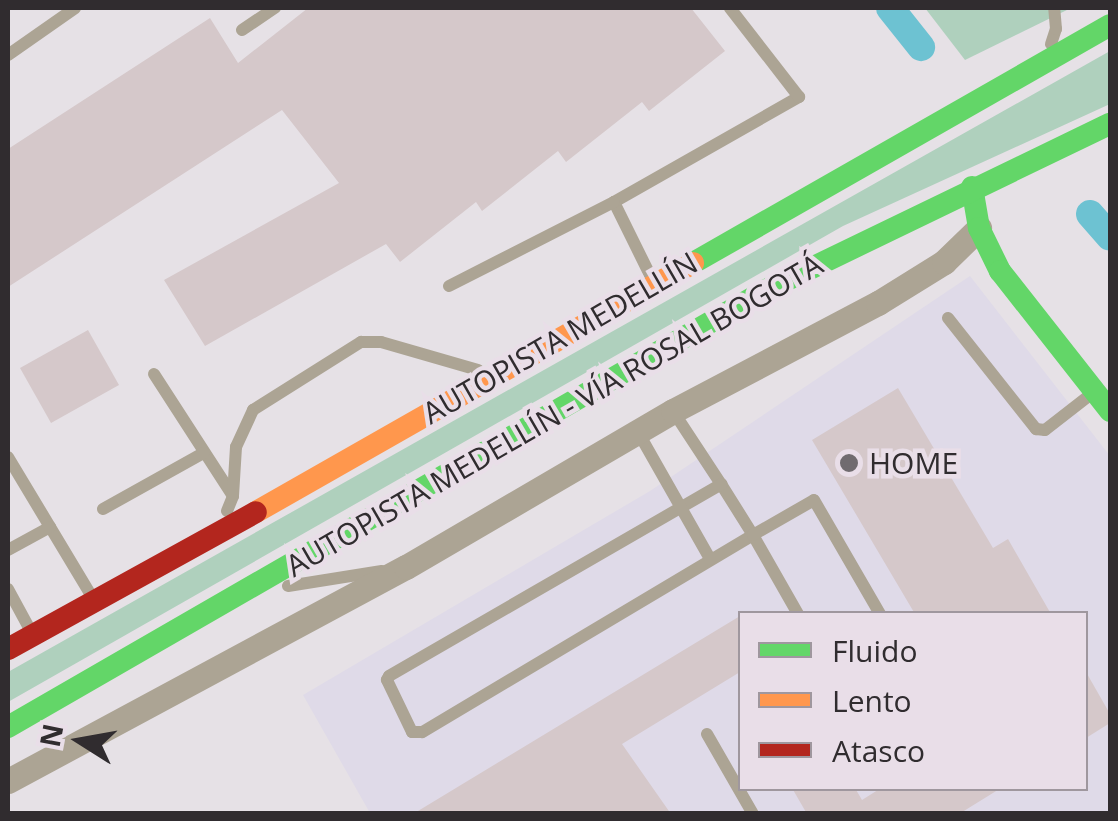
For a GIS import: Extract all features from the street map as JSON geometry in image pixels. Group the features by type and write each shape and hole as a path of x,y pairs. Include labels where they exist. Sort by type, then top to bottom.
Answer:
{"main road":[{"name":"AUTOPISTA MEDELLÍN","path":"8,649 218,534 1110,25"},
{"name":"AUTOPISTA MEDELLÍN - VÍA ROSAL BOGOTÁ","path":"8,727 766,290 1110,124"},
{"path":"972,188 980,228 1000,271 1110,411"}],"street":[{"path":"8,782 406,567 673,411 920,279 980,228"}],"lane":[{"path":"8,55 74,8"},
{"path":"242,30 275,8"},
{"path":"449,286 614,202 799,97 730,8"},
{"path":"1045,62 1056,29 1054,8"},
{"path":"614,202 654,284"},
{"path":"948,318 1036,429 1045,430 1095,391"},
{"path":"218,534 232,496 236,448 253,410 361,342 381,342 495,375"},
{"path":"154,374 232,496"},
{"path":"673,411 753,534 796,611"},
{"path":"638,432 710,559"},
{"path":"104,509 204,453"},
{"path":"8,457 95,601"},
{"path":"720,484 389,676 387,680 412,732 422,732 814,500 878,611"},
{"path":"8,550 50,527"},
{"path":"242,593 406,567"},
{"path":"8,589 33,634"},
{"path":"707,734 738,787"},
{"path":"740,791 754,814"}],"shaded area":[{"path":"970,276 1110,456 1110,813 370,813 303,695 650,491"}],"green space":[{"path":"925,8 1071,8 965,60"},
{"path":"1110,51 1110,104 843,226 8,702 8,672"}],"building":[{"path":"308,8 691,8 725,51 649,111 642,102 566,162 558,151 482,211 476,202 400,262 386,244 205,346 164,280 339,183 282,110 8,287 8,149 210,18 238,63"},
{"path":"88,330 119,385 51,423 20,368"},
{"path":"898,388 993,548 1008,539 1049,611 913,611 812,440"},
{"path":"738,617 738,673 622,744 671,814 413,814"},
{"path":"1088,676 1110,714 1110,723 1088,737"},
{"path":"794,791 857,791 862,800 876,791 996,791 959,814 807,814"}],"waterway":[{"path":"890,8 921,47"},
{"path":"1090,214 1110,237"}],"traffic: fast":[{"path":"693,263 1110,25"},
{"path":"8,727 766,290 1110,124"},
{"path":"972,187 979,228 1000,271 1110,411"}],"traffic: slow":[{"path":"256,512 693,263"}],"traffic: jam":[{"path":"8,649 256,512"}],"place":[{"name":"HOME","path":"849,463"}]}
